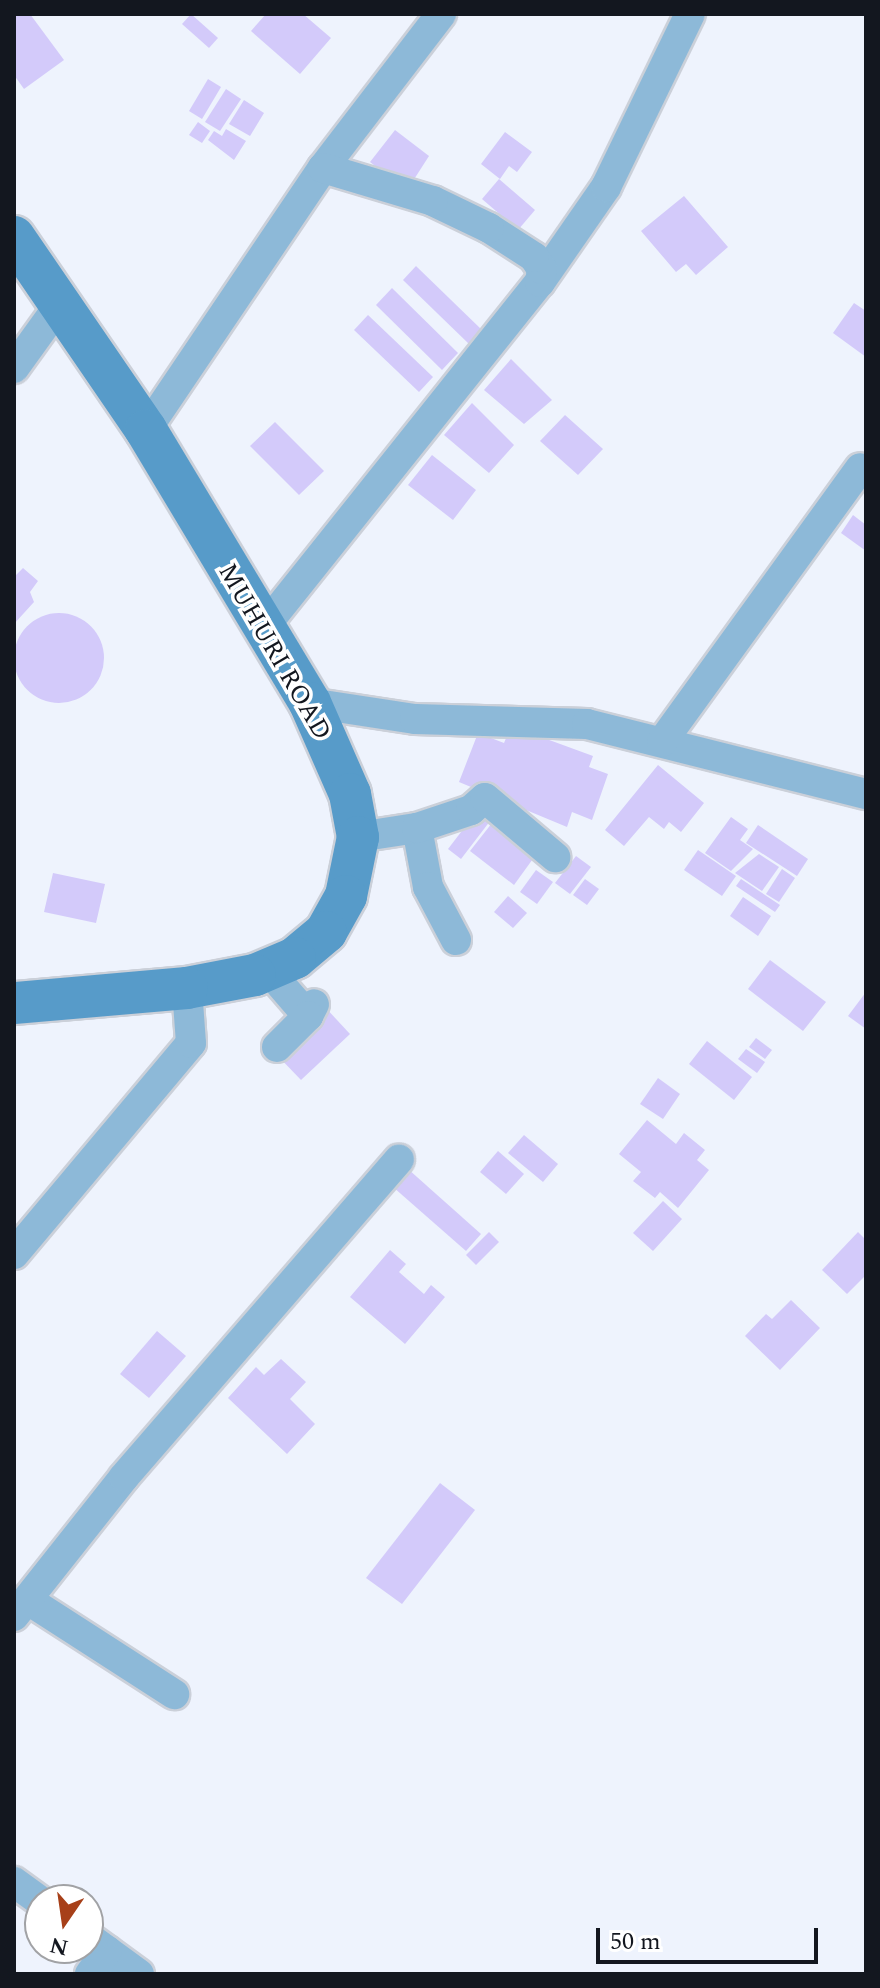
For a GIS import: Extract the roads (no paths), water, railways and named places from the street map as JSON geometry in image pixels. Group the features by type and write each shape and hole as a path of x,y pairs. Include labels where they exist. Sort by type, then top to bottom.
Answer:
{"main road":[{"name":"MUHURI ROAD","path":"14,237 58,307 146,430 310,703 350,794 358,837 346,896 326,932 295,958 268,970 187,988 14,1003"}],"street":[{"path":"146,430 323,168 441,14"},
{"path":"265,626 540,282 606,187 690,14"},
{"path":"323,168 433,201 489,228 534,257 542,269 540,282"},
{"path":"14,368 58,307"},
{"path":"662,742 860,468"},
{"path":"310,703 415,719 587,724 866,794"},
{"path":"358,837 417,828 471,810 485,798 555,857"},
{"path":"417,828 428,887 456,940"},
{"path":"268,970 311,1010 277,1047"},
{"path":"14,1254 191,1043 187,988"},
{"path":"174,1694 21,1608 124,1477 399,1159"},
{"path":"104,1958 139,1974"}]}
